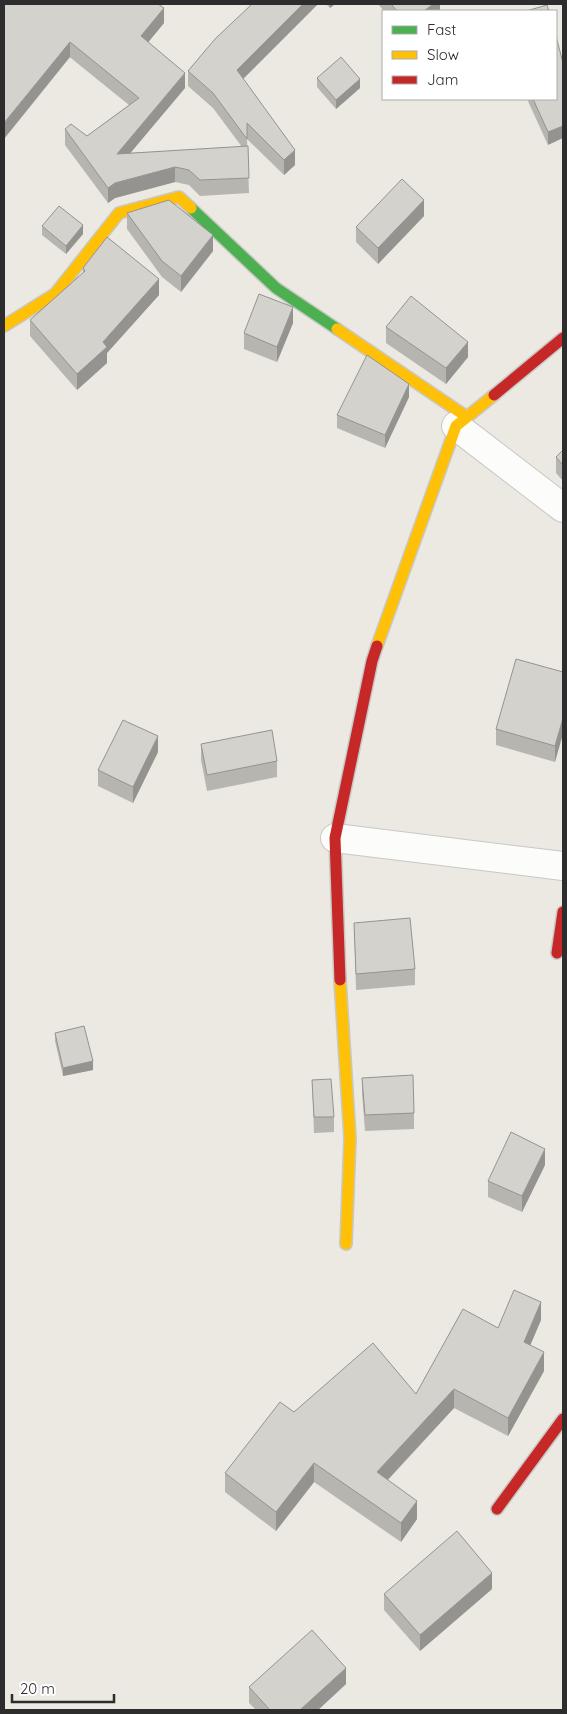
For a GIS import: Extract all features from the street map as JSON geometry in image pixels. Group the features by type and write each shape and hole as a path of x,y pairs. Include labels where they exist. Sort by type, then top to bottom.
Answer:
{"street":[{"path":"4,326 55,294 119,212 179,197 276,288 461,422 563,508"},
{"path":"346,1244 350,1138 343,1049 335,838 372,661 461,422 563,338"},
{"path":"335,838 563,866"},
{"path":"557,953 563,912"},
{"path":"498,1509 563,1419"}],"building":[{"path":"4,4 158,4 164,8 141,36 185,73 117,154 248,146 249,178 200,180 189,170 175,167 115,183 108,188 65,129 71,124 87,136 139,98 70,42 4,123"},
{"path":"252,4 303,4 237,70 295,150 284,160 247,123 247,139 213,93 188,71 215,39"},
{"path":"391,4 433,4 425,10 396,10"},
{"path":"547,5 549,10 530,10"},
{"path":"557,40 563,63 563,126 548,132 533,100 557,100"},
{"path":"341,57 360,79 336,100 317,78"},
{"path":"402,179 424,200 378,248 356,227"},
{"path":"169,200 213,235 181,276 162,261 127,213"},
{"path":"59,206 83,225 66,246 42,226"},
{"path":"107,237 159,279 103,342 107,347 77,374 30,320 85,271 83,268"},
{"path":"259,294 293,307 277,347 244,333"},
{"path":"411,296 468,342 446,368 386,327"},
{"path":"367,355 409,384 385,435 337,415"},
{"path":"563,450 563,465 556,457"},
{"path":"516,659 563,672 563,718 555,746 496,729"},
{"path":"123,720 158,736 133,787 98,770"},
{"path":"272,730 277,761 207,775 201,744"},
{"path":"410,918 415,969 356,974 354,923"},
{"path":"84,1026 93,1061 63,1068 55,1033"},
{"path":"413,1075 414,1113 365,1115 362,1078"},
{"path":"331,1079 334,1117 314,1117 312,1080"},
{"path":"511,1132 545,1149 522,1196 488,1181"},
{"path":"514,1290 541,1302 524,1342 544,1352 508,1418 454,1389 377,1472 417,1501 401,1523 314,1463 276,1512 225,1473 280,1402 294,1412 373,1343 416,1394 463,1309 498,1328"},
{"path":"457,1531 492,1573 420,1635 384,1594"},
{"path":"312,1630 346,1668 300,1710 270,1710 249,1687"}],"traffic: fast":[{"path":"191,208 276,288 337,329"}],"traffic: slow":[{"path":"4,326 55,294 119,213 179,197 191,208"},
{"path":"337,329 467,417"},
{"path":"377,646 456,426 494,395"},
{"path":"340,980 350,1138 346,1244"}],"traffic: jam":[{"path":"494,395 563,338"},
{"path":"340,980 335,838 372,661 377,646"},
{"path":"557,953 563,912"},
{"path":"497,1509 563,1419"}]}
